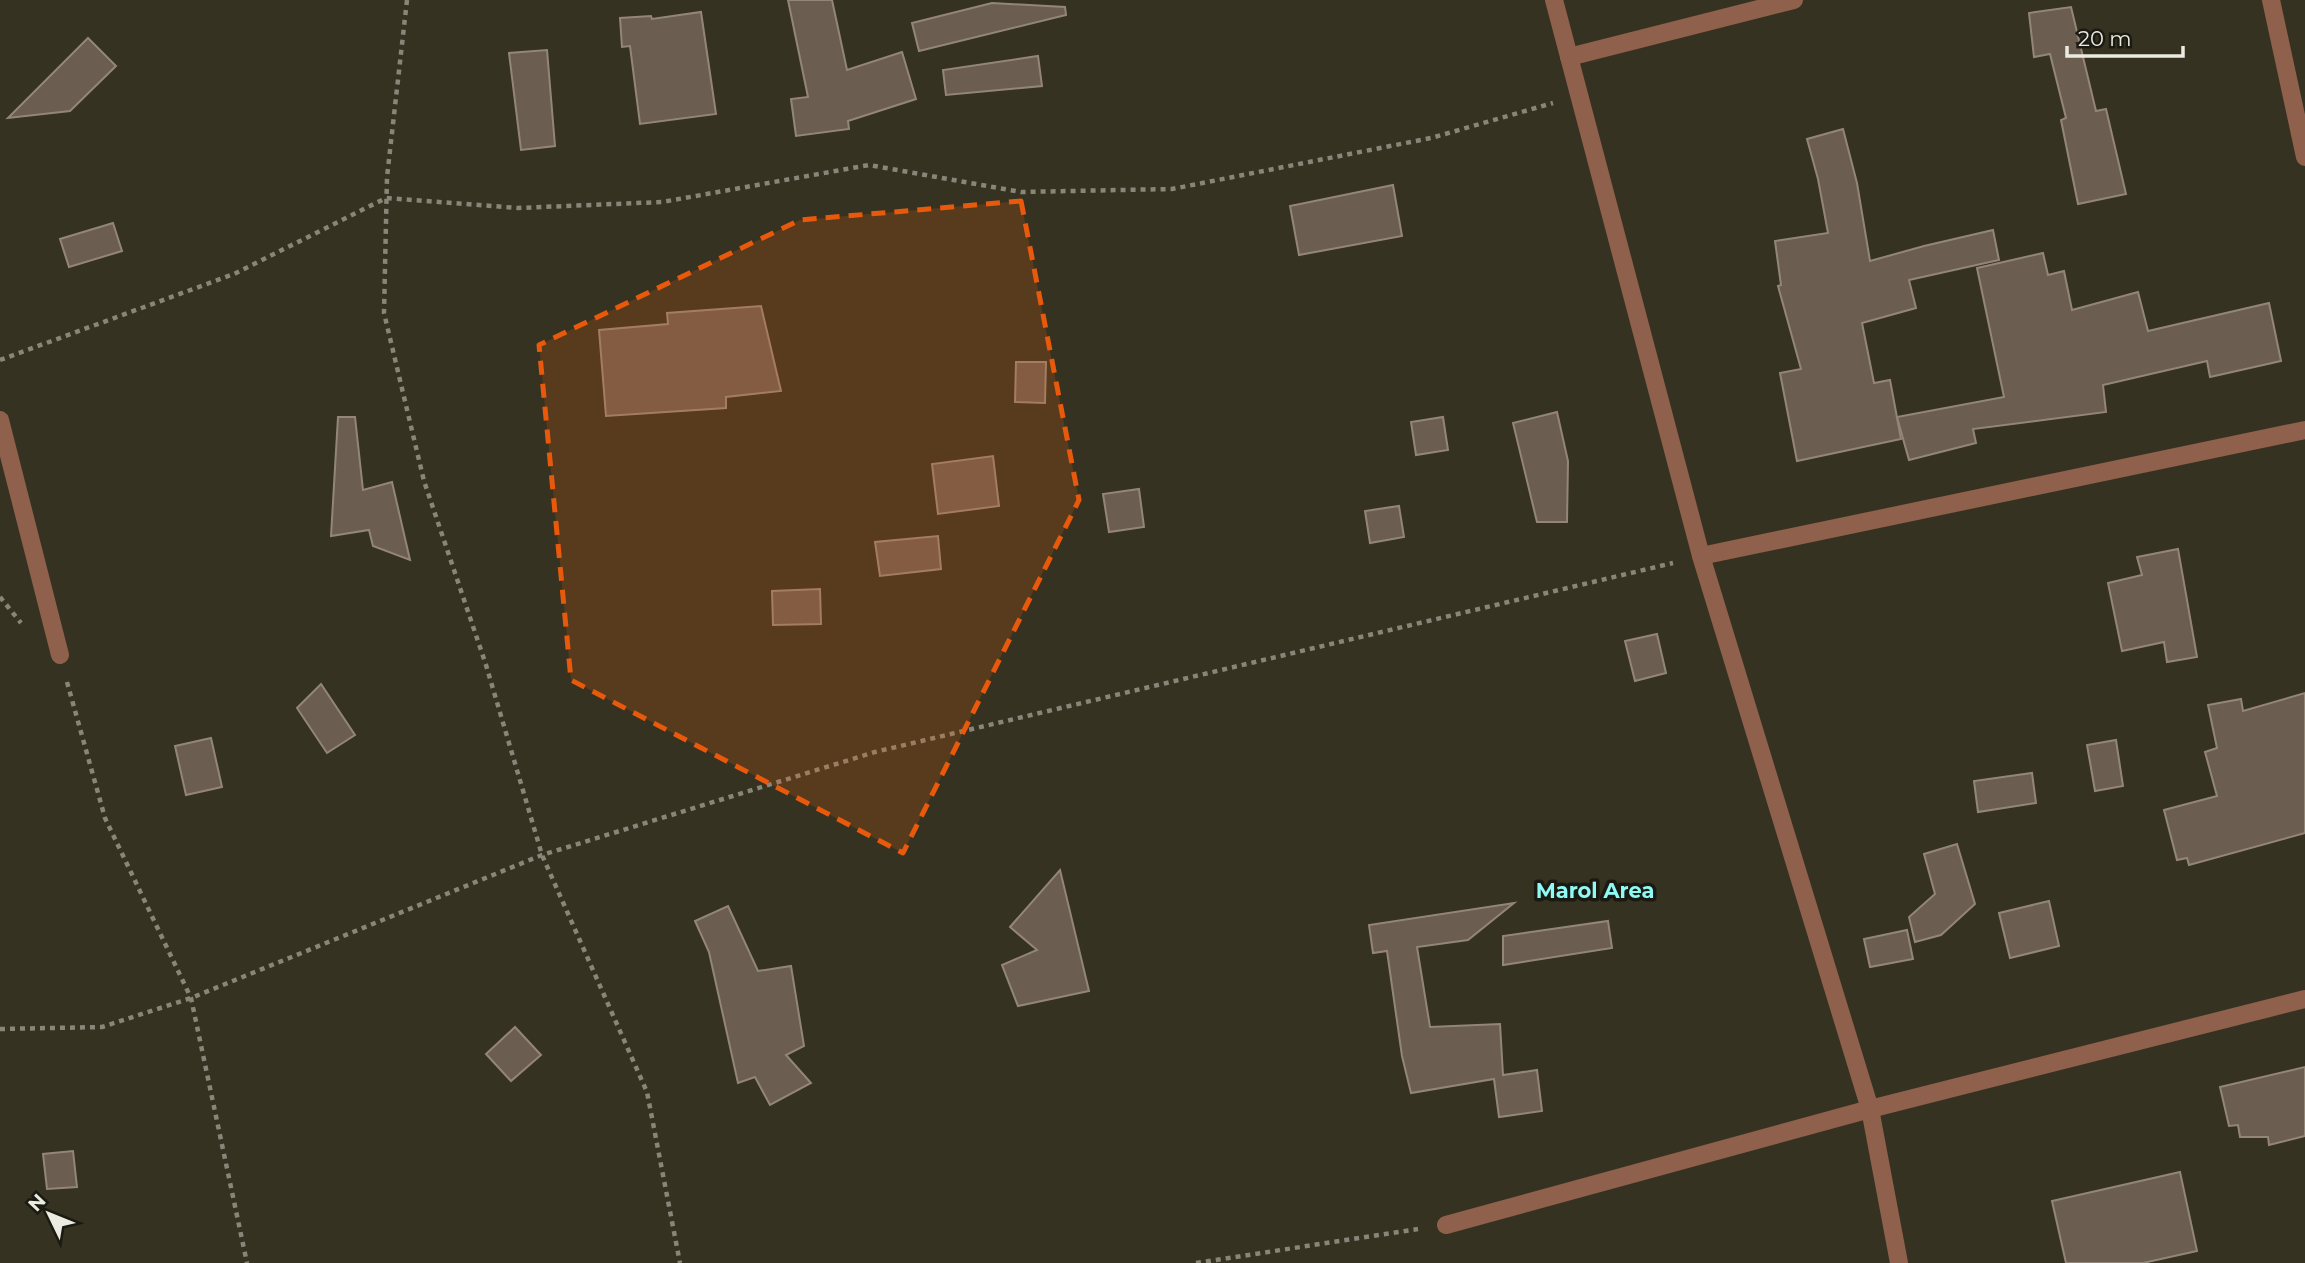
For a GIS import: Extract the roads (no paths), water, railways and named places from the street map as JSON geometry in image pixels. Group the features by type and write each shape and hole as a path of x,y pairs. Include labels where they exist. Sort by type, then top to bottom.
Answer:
{"street":[{"path":"1554,0 1701,556 1870,1109 1899,1263"},
{"path":"1569,57 1794,0"},
{"path":"2272,0 2305,157"},
{"path":"0,420 60,655"},
{"path":"1701,556 2305,430"},
{"path":"1446,1224 1870,1109 2305,999"}],"district":[{"name":"Marol Area","path":"1595,891"}]}
